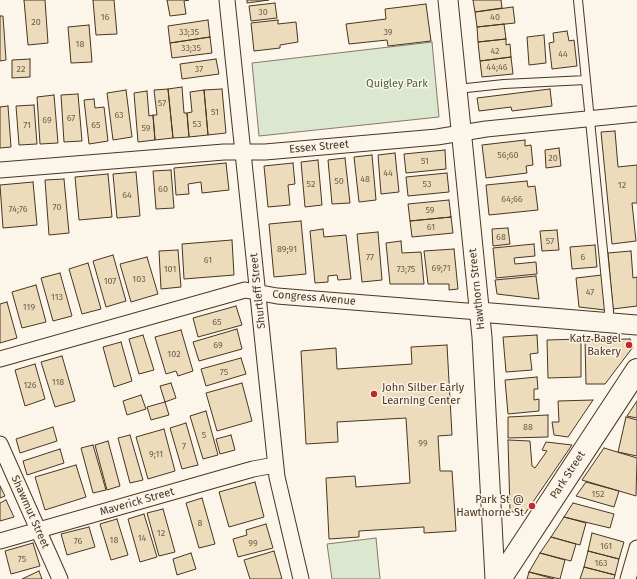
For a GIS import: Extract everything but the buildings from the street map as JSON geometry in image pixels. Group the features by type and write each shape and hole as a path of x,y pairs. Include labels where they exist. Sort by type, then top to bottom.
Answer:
{"main road":[{"name":"Park Street","path":"500,579 637,370"}],"street":[{"name":"Shurtleff Street","path":"228,0 275,465 281,500 301,579"},
{"name":"Hawthorn Street","path":"448,0 480,312 495,579"},
{"name":"Essex Street","path":"0,170 244,152 265,152 637,114"},
{"name":"Congress Avenue","path":"0,359 240,291 258,291 277,296 637,325"},
{"name":"Shawmut Street","path":"0,444 60,579"},
{"name":"Maverick Street","path":"0,541 253,469 275,465"},
{"path":"628,579 637,548"}],"lane":[{"path":"578,0 609,311 608,323"},
{"path":"457,89 504,84 586,80"}],"green space":[{"name":"Quigley Park","path":"432,42 439,117 259,136 252,63"},
{"path":"376,538 380,579 332,579 327,544"}],"place":[{"name":"Katz Bagel Bakery","path":"629,345"},
{"name":"John Silber Early Learning Center","path":"374,394"},
{"name":"Park St @ Hawthorne St","path":"532,506"}]}
